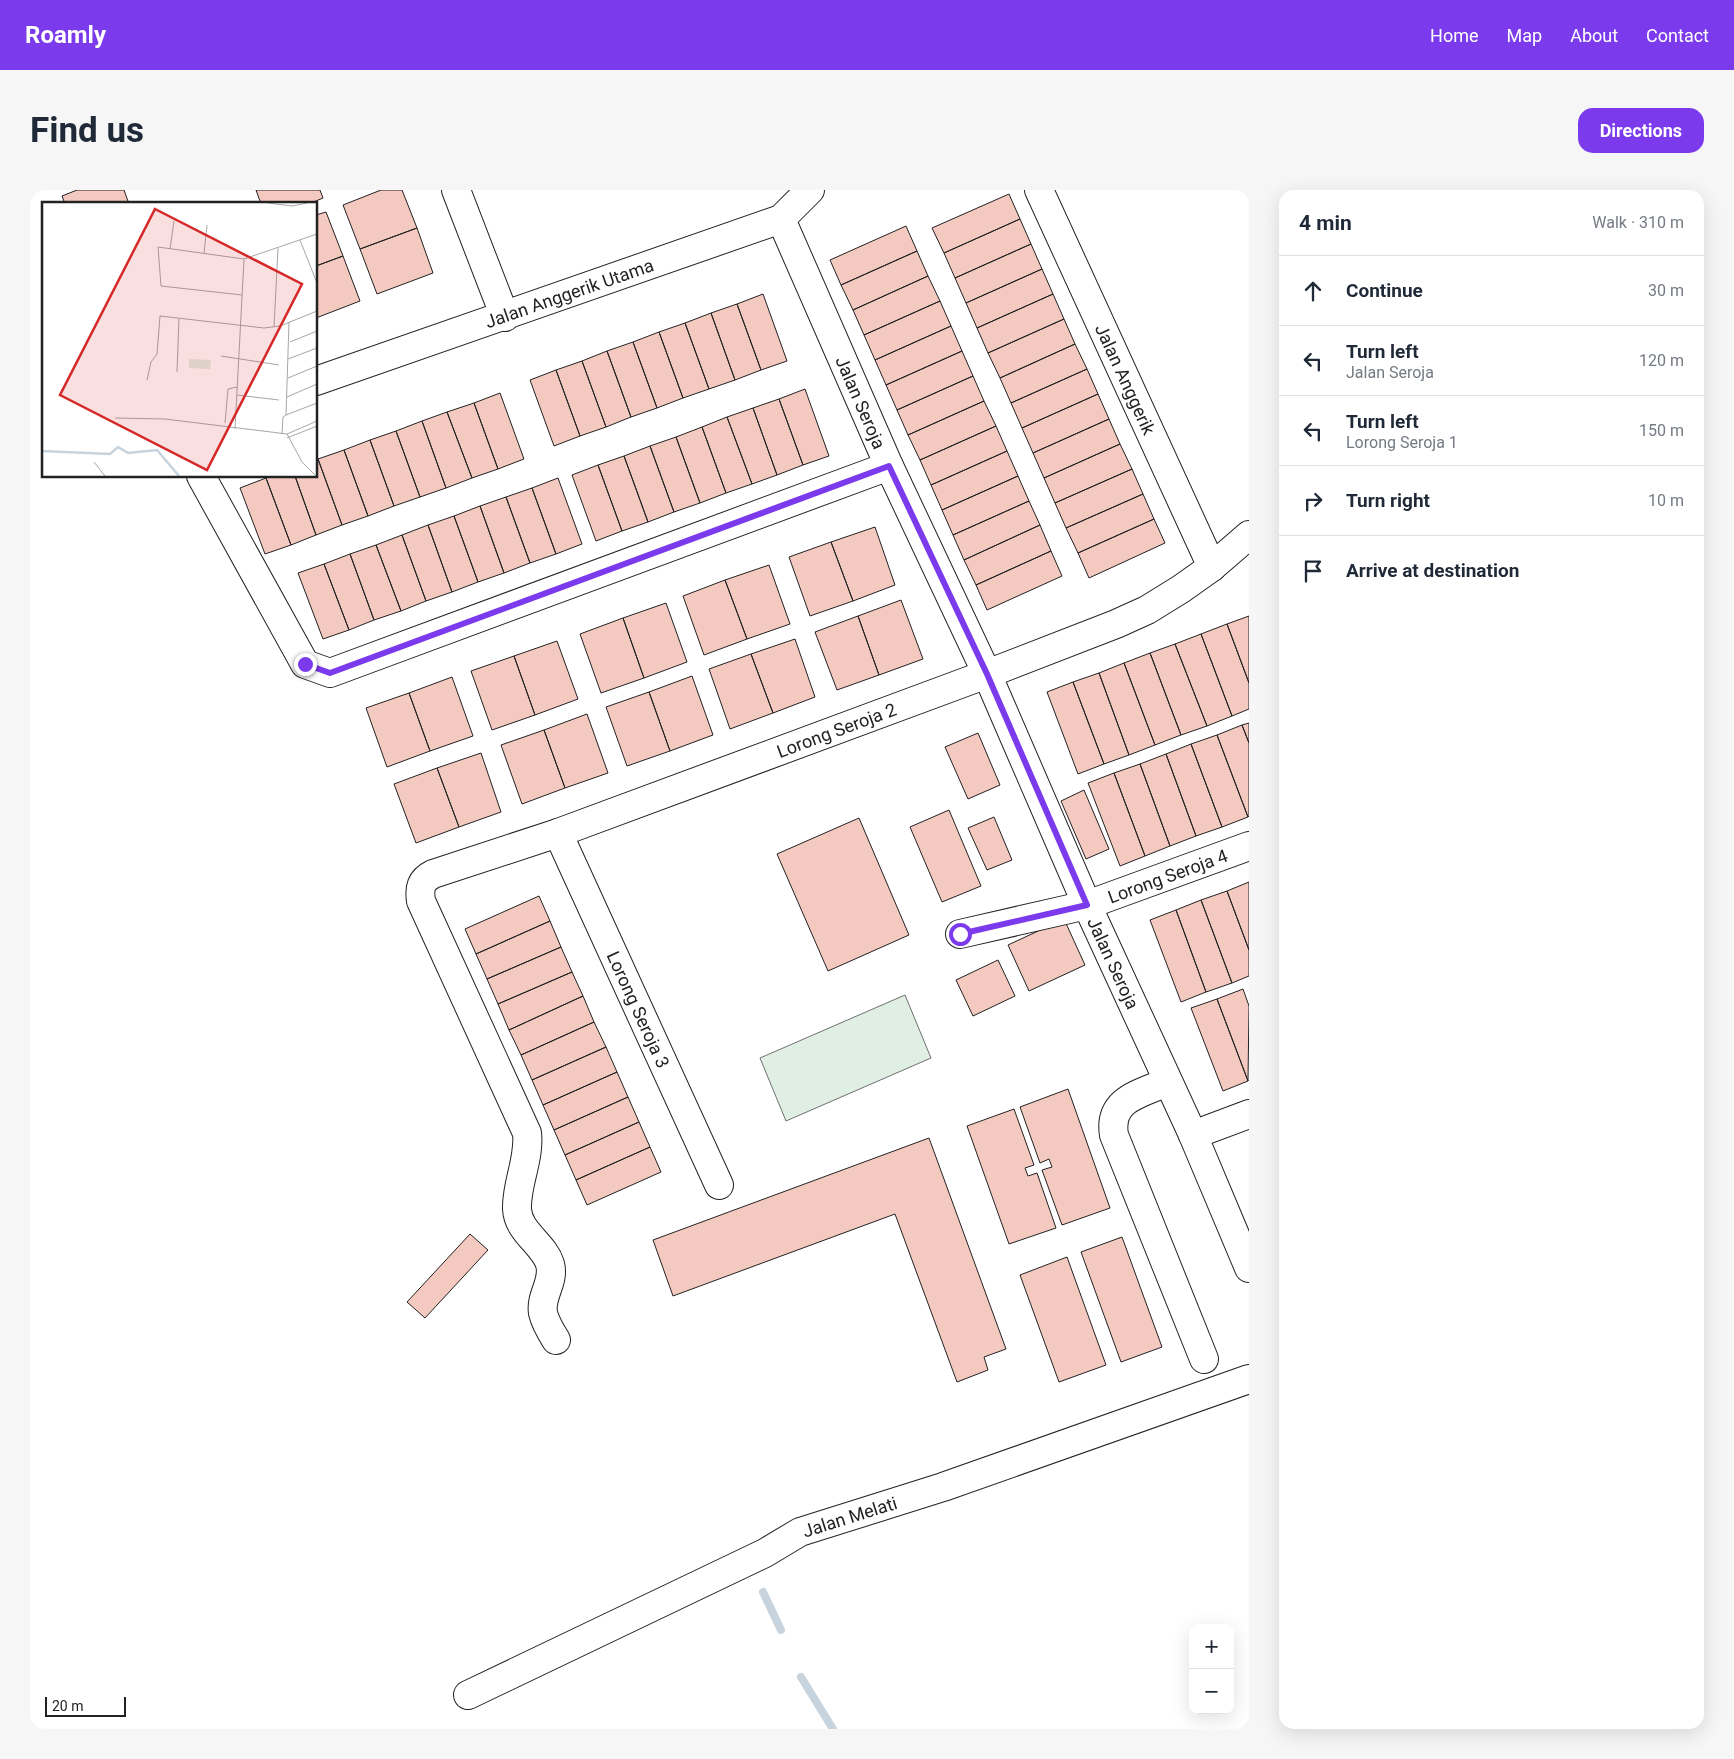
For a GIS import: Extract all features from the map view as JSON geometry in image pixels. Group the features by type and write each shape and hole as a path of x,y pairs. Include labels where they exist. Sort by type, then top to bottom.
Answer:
{"street":[{"path":"456,190 505,317"},
{"name":"Jalan Anggerik Utama","path":"318,381 781,219 810,190"},
{"name":"Jalan Anggerik","path":"1039,190 1212,567"},
{"name":"Jalan Seroja","path":"781,219 889,466 987,674 1087,905 1193,1135 1249,1268"},
{"path":"202,478 305,664 330,673 889,466"},
{"name":"Lorong Seroja 2","path":"556,1340 543,1314 544,1298 551,1282 550,1263 520,1222 517,1209 527,1146 527,1133 421,901 421,885 426,878 558,832 987,674 1116,624 1147,610 1181,589 1212,567 1249,535"},
{"name":"Lorong Seroja 3","path":"558,832 719,1185"},
{"name":"Lorong Seroja 4","path":"960,934 1087,905 1249,846"},
{"path":"1167,1082 1120,1105 1114,1114 1112,1125 1114,1135 1204,1359"},
{"path":"1193,1135 1249,1114"},
{"name":"Jalan Melati","path":"468,1695 765,1553 800,1532 943,1487 1249,1379"}],"green space":[{"path":"905,995 931,1058 786,1121 760,1058"}],"building":[{"path":"77,190 124,190 128,202 64,202 62,196"},
{"path":"256,190 320,190 323,198 314,202 260,202"},
{"path":"381,190 402,190 417,228 360,249 343,205"},
{"path":"1009,194 1020,219 944,253 932,228"},
{"path":"326,212 343,256 318,265 318,214"},
{"path":"1020,219 1031,244 955,278 944,253"},
{"path":"906,226 917,251 841,285 830,260"},
{"path":"417,228 433,273 377,294 360,249"},
{"path":"1031,244 1042,269 966,303 955,278"},
{"path":"917,251 928,276 853,310 841,285"},
{"path":"343,256 360,301 318,317 318,265"},
{"path":"1042,269 1053,294 977,328 966,303"},
{"path":"928,276 940,301 864,335 853,310"},
{"path":"763,294 787,361 761,370 737,304"},
{"path":"1053,294 1064,319 988,353 977,328"},
{"path":"940,301 951,326 875,360 864,335"},
{"path":"737,304 761,370 735,380 711,313"},
{"path":"711,313 735,380 709,389 685,323"},
{"path":"1064,319 1075,344 1000,378 988,353"},
{"path":"685,323 709,389 683,398 659,332"},
{"path":"951,326 962,351 886,385 875,360"},
{"path":"659,332 683,398 657,408 633,342"},
{"path":"633,342 657,408 631,417 607,351"},
{"path":"1075,344 1087,369 1011,403 1000,378"},
{"path":"607,351 631,417 606,427 582,361"},
{"path":"962,351 973,376 897,410 886,385"},
{"path":"582,361 606,427 580,436 556,370"},
{"path":"1087,369 1098,394 1022,428 1011,403"},
{"path":"556,370 580,436 554,446 530,380"},
{"path":"973,376 984,401 908,435 897,410"},
{"path":"805,389 829,456 803,465 779,399"},
{"path":"500,393 524,459 498,469 474,403"},
{"path":"1098,394 1109,419 1033,453 1022,428"},
{"path":"779,399 803,465 777,475 753,408"},
{"path":"984,401 996,426 920,460 908,435"},
{"path":"474,403 498,469 472,478 447,412"},
{"path":"753,408 777,475 752,484 727,417"},
{"path":"447,412 472,478 446,488 422,421"},
{"path":"727,417 752,484 726,493 702,427"},
{"path":"1109,419 1120,444 1044,478 1033,453"},
{"path":"422,421 446,488 420,497 396,431"},
{"path":"996,426 1007,451 931,485 920,460"},
{"path":"702,427 726,493 700,503 676,437"},
{"path":"396,431 420,497 394,506 370,440"},
{"path":"676,437 700,503 674,512 650,446"},
{"path":"370,440 394,506 368,516 344,450"},
{"path":"1120,444 1132,469 1055,503 1044,478"},
{"path":"650,446 674,512 648,522 624,456"},
{"path":"344,450 368,516 342,525 318,459"},
{"path":"1007,451 1018,476 942,510 931,485"},
{"path":"624,456 648,522 622,531 598,465"},
{"path":"318,459 342,525 316,535 296,478 318,478"},
{"path":"598,465 622,531 596,541 572,475"},
{"path":"1132,469 1143,494 1066,528 1055,503"},
{"path":"1018,476 1029,501 953,535 942,510"},
{"path":"266,478 296,478 316,535 291,545"},
{"path":"266,478 291,545 265,554 240,488"},
{"path":"558,478 582,544 556,554 532,488"},
{"path":"532,488 556,554 530,563 506,497"},
{"path":"1143,494 1154,519 1078,553 1066,528"},
{"path":"506,497 530,563 504,573 480,506"},
{"path":"1029,501 1040,525 964,560 953,535"},
{"path":"480,506 504,573 478,582 454,516"},
{"path":"454,516 478,582 452,592 428,525"},
{"path":"1154,519 1165,543 1089,578 1078,553"},
{"path":"428,525 452,592 426,601 402,535"},
{"path":"1040,525 1051,551 976,585 964,560"},
{"path":"875,527 895,585 853,601 831,542"},
{"path":"402,535 426,601 401,611 376,545"},
{"path":"831,542 853,601 810,616 789,557"},
{"path":"376,545 401,611 374,620 350,554"},
{"path":"1051,551 1062,576 987,610 976,585"},
{"path":"350,554 374,620 349,630 324,564"},
{"path":"324,564 349,630 323,639 298,573"},
{"path":"769,565 790,624 747,639 725,580"},
{"path":"725,580 747,639 704,655 683,596"},
{"path":"901,600 923,659 879,675 858,616"},
{"path":"666,603 687,662 644,678 623,618"},
{"path":"858,616 879,675 837,690 815,632"},
{"path":"1249,616 1249,683 1227,624"},
{"path":"623,618 644,678 601,693 580,634"},
{"path":"1227,624 1249,683 1249,709 1232,716 1201,634"},
{"path":"1201,634 1232,716 1207,726 1175,644"},
{"path":"795,639 815,697 773,713 751,654"},
{"path":"557,641 578,699 535,715 514,656"},
{"path":"1175,644 1207,726 1181,735 1150,653"},
{"path":"1150,653 1181,735 1155,745 1124,663"},
{"path":"751,654 773,713 730,729 709,669"},
{"path":"514,656 535,715 492,730 471,671"},
{"path":"1124,663 1155,745 1129,755 1099,673"},
{"path":"1099,673 1129,755 1104,764 1073,682"},
{"path":"692,676 713,735 670,751 649,692"},
{"path":"452,677 473,736 430,751 409,693"},
{"path":"1073,682 1104,764 1078,774 1047,692"},
{"path":"649,692 670,751 627,766 606,707"},
{"path":"409,693 430,751 387,767 366,708"},
{"path":"587,714 608,773 565,788 544,730"},
{"path":"1249,723 1249,743 1242,725"},
{"path":"1242,725 1249,743 1248,817 1217,735"},
{"path":"544,730 565,788 522,804 501,745"},
{"path":"978,733 1000,785 968,799 945,747"},
{"path":"1217,735 1248,817 1222,827 1191,744"},
{"path":"1191,744 1222,827 1196,836 1166,754"},
{"path":"481,753 501,812 459,827 437,768"},
{"path":"1166,754 1196,836 1170,846 1140,764"},
{"path":"1140,764 1170,846 1145,856 1114,773"},
{"path":"437,768 459,827 416,843 394,784"},
{"path":"1114,773 1145,856 1120,866 1088,783"},
{"path":"1084,790 1109,849 1086,859 1061,801"},
{"path":"949,810 981,886 942,902 910,827"},
{"path":"994,817 1012,860 987,870 968,828"},
{"path":"859,818 909,935 828,971 777,854"},
{"path":"1249,882 1249,950 1227,891"},
{"path":"1227,891 1249,950 1249,976 1232,983 1201,900"},
{"path":"539,896 550,921 476,954 465,929"},
{"path":"1201,900 1232,983 1206,992 1176,910"},
{"path":"1176,910 1206,992 1181,1002 1150,920"},
{"path":"1064,919 1085,965 1029,991 1008,945"},
{"path":"550,921 561,947 487,979 476,954"},
{"path":"561,947 572,972 498,1004 487,979"},
{"path":"998,960 1015,996 973,1016 956,980"},
{"path":"572,972 583,996 509,1030 498,1004"},
{"path":"1243,989 1249,1006 1248,1081 1217,999"},
{"path":"583,996 594,1022 521,1055 509,1030"},
{"path":"1217,999 1248,1081 1223,1091 1191,1008"},
{"path":"594,1022 606,1047 532,1080 521,1055"},
{"path":"606,1047 617,1072 543,1105 532,1080"},
{"path":"617,1072 628,1097 554,1130 543,1105"},
{"path":"1068,1089 1110,1208 1062,1225 1042,1170 1052,1167 1049,1159 1040,1163 1020,1107"},
{"path":"628,1097 639,1122 565,1155 554,1130"},
{"path":"1014,1109 1034,1165 1025,1168 1028,1176 1037,1173 1056,1228 1009,1244 967,1126"},
{"path":"639,1122 650,1147 576,1180 565,1155"},
{"path":"929,1138 1006,1349 984,1357 988,1370 957,1382 895,1214 673,1296 653,1240"},
{"path":"650,1147 661,1172 587,1205 576,1180"},
{"path":"470,1234 488,1250 425,1318 407,1302"},
{"path":"1122,1237 1162,1347 1121,1362 1081,1252"},
{"path":"1067,1257 1106,1365 1059,1382 1020,1275"}],"waterway":[{"path":"763,1592 781,1630"},
{"path":"801,1677 833,1729"}],"route":[{"path":"305,664 330,673 889,466 987,674 1087,905 960,934"}]}
